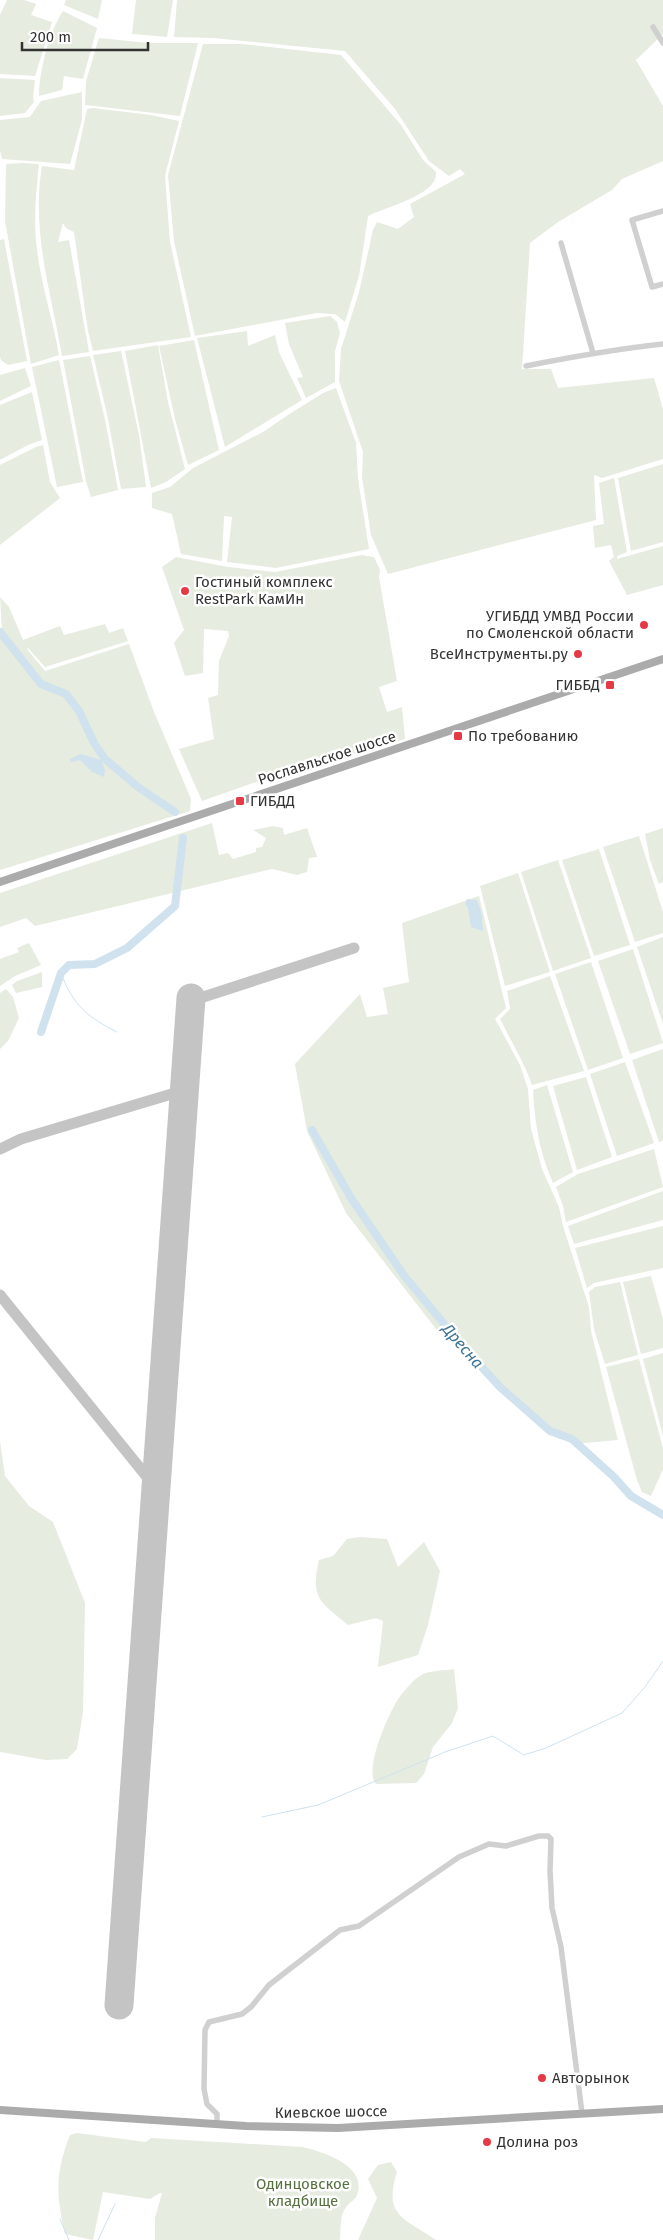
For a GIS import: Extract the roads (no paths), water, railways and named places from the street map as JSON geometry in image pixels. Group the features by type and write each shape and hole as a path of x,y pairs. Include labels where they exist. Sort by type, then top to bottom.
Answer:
{"main road":[{"name":"Рославльское шоссе","path":"0,882 663,659"},
{"name":"Киевское шоссе","path":"0,2110 217,2124 338,2128 663,2109"}],"street":[{"path":"653,27 663,43"},
{"path":"663,212 632,220 652,287 663,284"},
{"path":"561,244 593,353"},
{"path":"526,366 593,353 663,344"},
{"path":"217,2124 216,2114 207,2104 204,2089 205,2030 209,2022 242,2014 251,2007 269,1985 340,1930 359,1926 459,1857 489,1844 506,1846 539,1836 551,1838 552,1908 561,1948 582,2113"}],"water":[{"path":"81,754 101,760 105,770 104,777 92,772 80,760 71,762 70,759"},
{"path":"467,899 477,900 481,911 483,931 471,927 468,908 465,904"}],"waterway":[{"path":"0,632 41,684 66,694 79,711 94,743 105,759 138,787 175,812"},
{"path":"101,762 105,759"},
{"path":"41,1032 61,973 69,965 95,964 127,948 175,906 183,838"},
{"path":"61,973 71,994 82,1009 97,1021 117,1032"},
{"name":"Дресна","path":"312,1130 351,1198 405,1277 466,1350 500,1387 550,1431 572,1439 614,1477 631,1496 663,1515"},
{"path":"262,1817 318,1805 445,1752 493,1736 524,1755 546,1748 622,1713 645,1687 663,1661"},
{"path":"98,2240 115,2204"},
{"path":"60,2219 69,2240"}],"place":[{"name":"Гостиный комплекс RestPark КамИн","path":"185,591"},
{"name":"УГИБДД УМВД России по Смоленской области","path":"644,625"},
{"name":"ВсеИнструменты.ру","path":"578,654"},
{"name":"ГИББД","path":"610,685"},
{"name":"По требованию","path":"458,736"},
{"name":"ГИБДД","path":"240,801"},
{"name":"Авторынок","path":"542,2078"},
{"name":"Долина роз","path":"487,2142"}],"park label":[{"name":"Одинцовское кладбище","path":"303,2192"}]}
